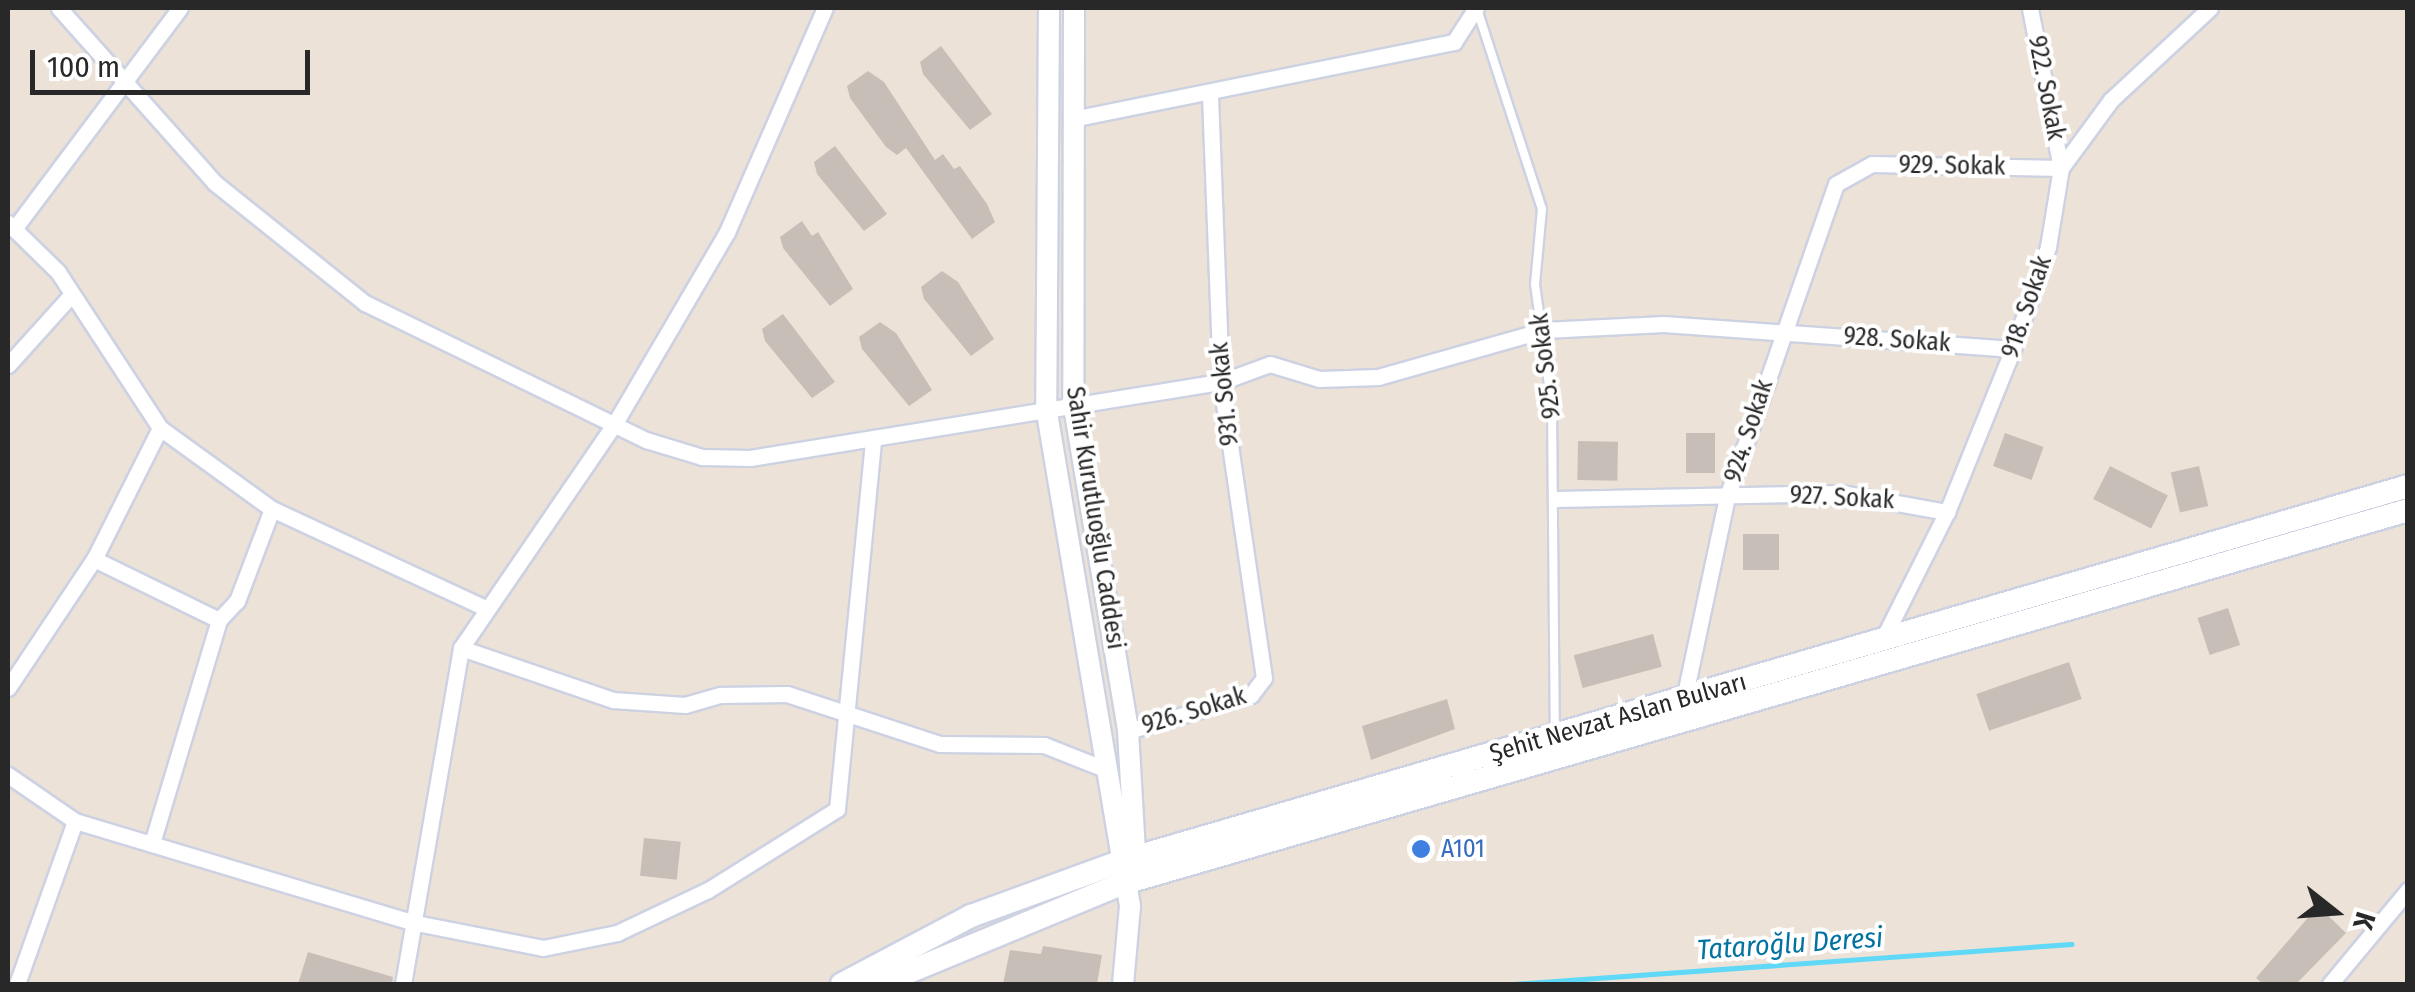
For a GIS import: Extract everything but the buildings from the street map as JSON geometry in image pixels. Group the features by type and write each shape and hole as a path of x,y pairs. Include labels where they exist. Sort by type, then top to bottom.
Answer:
{"main road":[{"name":"Şehit Nevzat Aslan Bulvarı","path":"880,984 1128,878 1555,736 2408,486"},
{"name":"Şehit Nevzat Aslan Bulvarı","path":"842,984 971,916 1128,878 2408,510"}],"street":[{"name":"928. Sokak","path":"59,8 125,76 215,183 365,302 669,449 726,460 873,439 1073,401 1221,382 1270,364 1319,379 1378,378 1544,330 1664,324 2013,349"},
{"path":"180,8 11,226 72,294 160,428 272,510 483,607"},
{"path":"403,984 461,648 483,607 615,423 727,232 825,8"},
{"name":"Sahir Kurutluoğlu Caddesi","path":"1048,8 1046,407 1128,878"},
{"name":"Sahir Kurutluoğlu Caddesi","path":"1074,8 1073,401 1128,731 1128,878"},
{"path":"1072,119 1454,42 1477,8"},
{"name":"922. Sokak","path":"2030,8 2062,168"},
{"name":"918. Sokak","path":"1882,641 1947,512 2013,349 2048,247 2062,168 2111,100 2210,8"},
{"name":"931. Sokak","path":"1210,94 1221,382 1264,672 1260,690"},
{"name":"929. Sokak","path":"1845,174 1872,164 2062,168"},
{"name":"924. Sokak","path":"1684,699 1727,497 1830,194 1845,174"},
{"path":"8,365 72,294"},
{"path":"8,688 94,559 160,428"},
{"path":"8,775 75,821 416,924 543,948 617,932 708,890 836,809 873,439"},
{"name":"927. Sokak","path":"1556,499 1841,493 1947,512"},
{"path":"152,844 219,620 237,601 272,510"},
{"path":"94,559 219,620"},
{"path":"461,648 613,700 684,705 756,691 846,712 940,744 1044,745 1107,770"},
{"name":"926. Sokak","path":"1128,731 1260,690"},
{"path":"17,984 75,821"},
{"path":"1123,984 1128,878"},
{"path":"2330,984 2408,890"}],"lane":[{"name":"925. Sokak","path":"1477,8 1537,181 1535,284 1544,330 1556,499 1555,736"}],"waterway":[{"name":"Tataroğlu Deresi","path":"1512,984 2072,944"}],"place":[{"name":"A101","path":"1421,849"}]}
